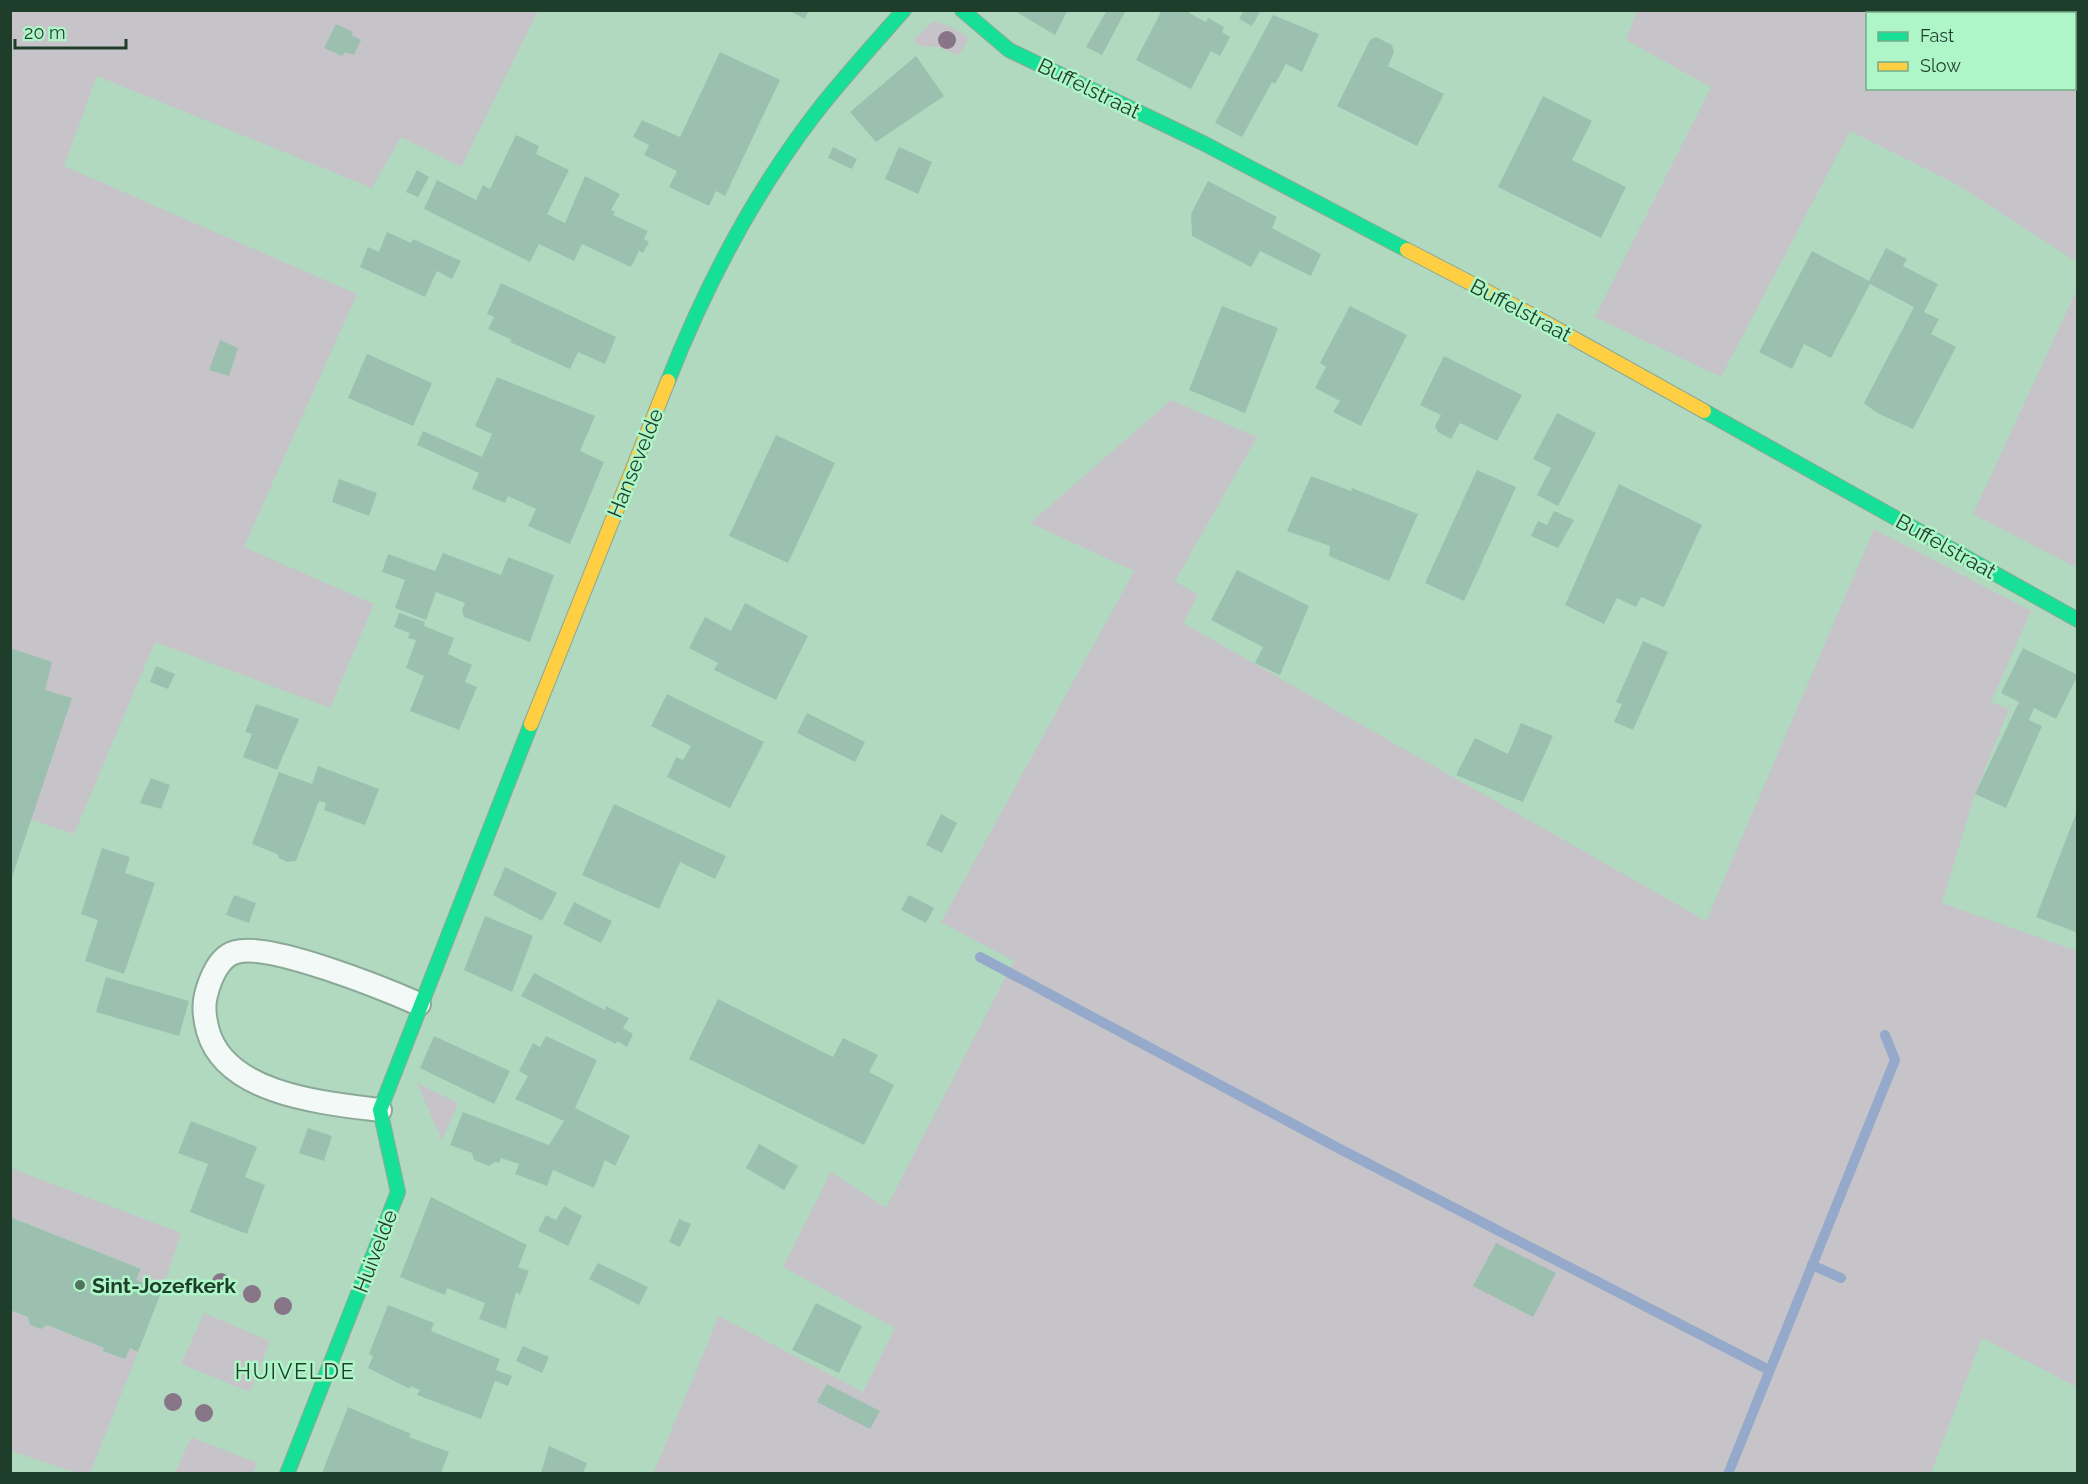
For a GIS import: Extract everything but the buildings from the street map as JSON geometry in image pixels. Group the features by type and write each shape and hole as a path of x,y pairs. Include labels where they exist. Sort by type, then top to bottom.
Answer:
{"street":[{"name":"Hansevelde","path":"439,956 696,315 755,205 797,139 840,83 904,10"},
{"name":"Buffelstraat","path":"962,10 1009,50 1203,143 1530,314 2078,620"},
{"name":"Huivelde","path":"287,1473 398,1192 383,1133 380,1110 439,956"}],"lane":[{"path":"380,1110 285,1093 259,1084 230,1067 212,1045 205,1022 206,996 217,966 236,952 269,952 391,992 419,1004"}],"shaded area":[{"path":"11,11 538,11 461,167 401,137 372,188 97,76 64,166 357,294 244,547 374,604 330,708 155,642 74,834 11,813"},
{"path":"1637,11 2077,11 2077,262 1956,184 1850,131 1721,377 1595,317 1711,87 1626,40"},
{"path":"933,21 952,27 969,38 958,56 938,47 919,46 913,40"},
{"path":"2077,289 2078,568 1973,514"},
{"path":"1171,400 1257,437 1175,581 1198,595 1183,623 1706,921 1874,529 2031,611 1991,702 2009,709 1975,794 1942,903 2077,951 2077,1387 1982,1338 1931,1473 653,1474 719,1316 863,1392 895,1328 783,1267 831,1172 886,1208 1014,961 941,922 1134,571 1030,523"},
{"path":"417,1083 458,1103 442,1141"},
{"path":"11,1168 181,1233 162,1290 136,1280 141,1269 11,1217"},
{"path":"10,1310 28,1317 30,1325 41,1329 47,1325 104,1348 104,1351 124,1359 130,1348 138,1352 90,1473 77,1473 11,1451"},
{"path":"204,1313 270,1341 250,1392 181,1364"},
{"path":"191,1437 257,1463 253,1473 175,1473"}],"waterway":[{"path":"980,957 1338,1148 1769,1370"},
{"path":"1728,1474 1895,1060 1885,1035"},
{"path":"1812,1265 1841,1278"}],"traffic: fast":[{"path":"668,381 714,277 771,177 815,114 904,10"},
{"path":"962,10 1009,50 1203,143 1407,250"},
{"path":"1704,411 2078,620"},
{"path":"287,1474 398,1192 380,1110 531,724"}],"traffic: slow":[{"path":"1407,250 1530,314 1704,411"},
{"path":"531,724 668,381"}],"place":[{"name":"Sint-Jozefkerk","path":"80,1285"}],"district":[{"name":"HUIVELDE","path":"295,1371"}]}
